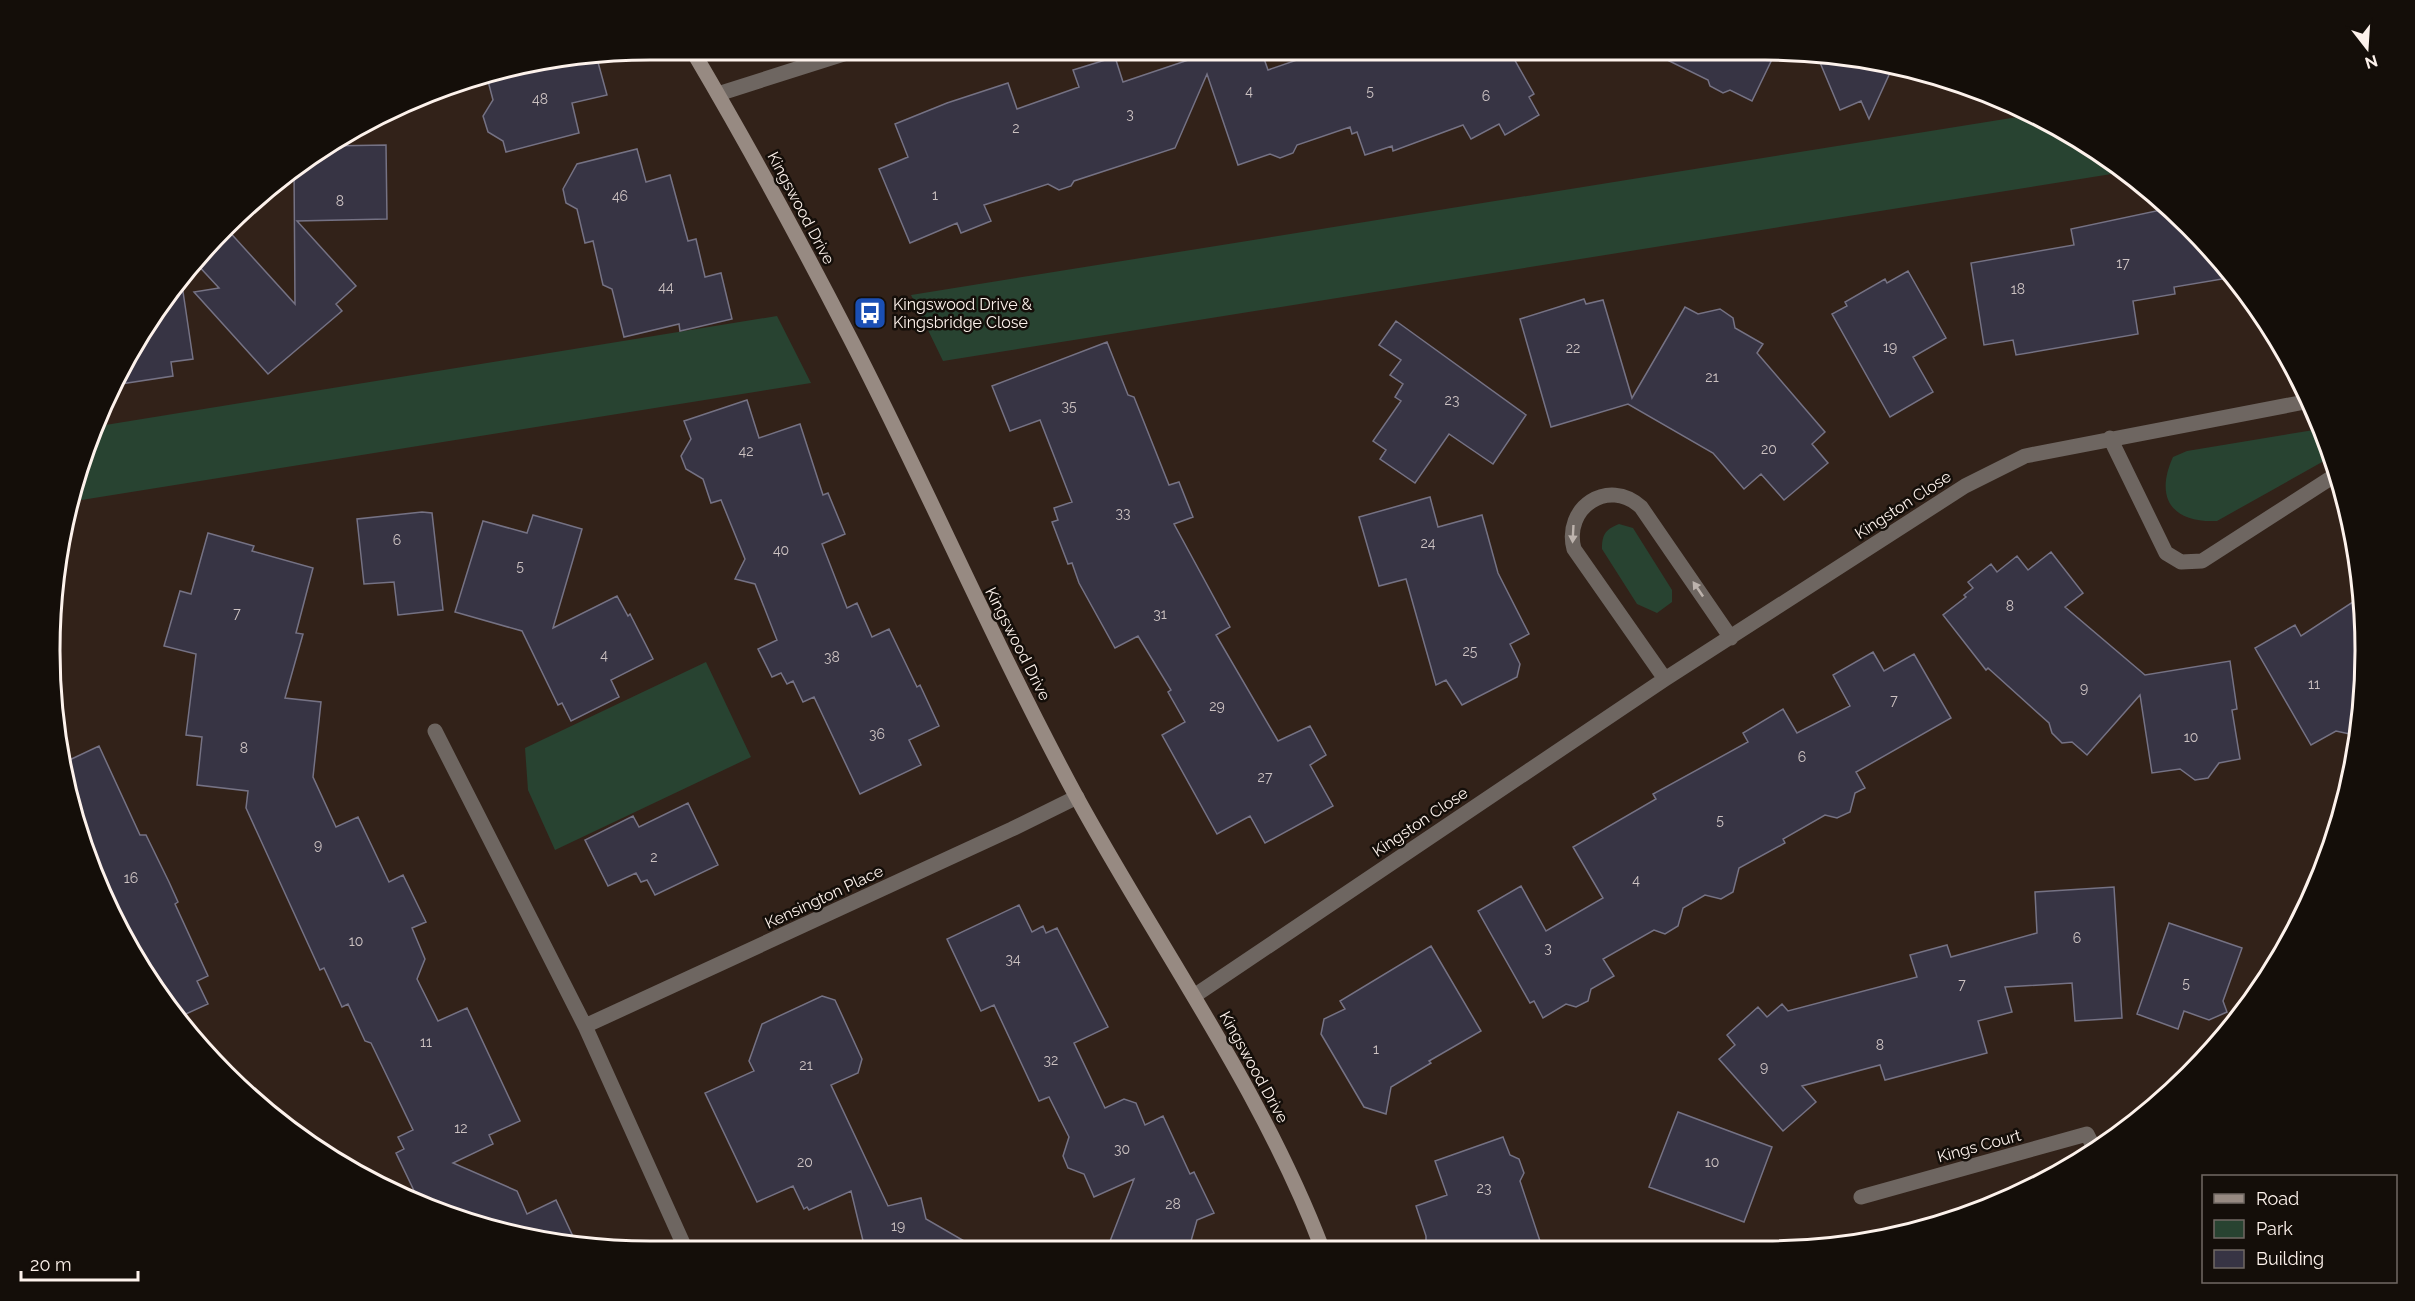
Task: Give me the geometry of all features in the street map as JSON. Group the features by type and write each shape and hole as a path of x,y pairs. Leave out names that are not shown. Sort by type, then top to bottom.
{"street":[{"name":"Kingswood Drive","path":"698,60 850,337 1001,654 1077,797 1194,996 1281,1155 1319,1241"},
{"path":"718,94 825,60"},
{"name":"Kingston Close","path":"1194,996 1665,679 1965,486 2025,456 2300,403"},
{"path":"2110,438 2166,553 2181,562 2202,561 2329,479"},
{"path":"1665,679 1574,549 1571,536 1574,522 1580,510 1590,501 1603,496 1617,495 1630,499 1641,507 1731,638"},
{"path":"435,731 585,1026 682,1241"},
{"name":"Kensington Place","path":"585,1026 1077,797"},
{"name":"Kings Court","path":"1861,1197 2087,1134 2091,1142"}],"green space":[{"path":"2017,117 2060,139 2113,174 943,361 911,295"},
{"path":"777,316 811,383 79,500 105,425"},
{"path":"2312,430 2324,461 2217,521 2202,521 2179,513 2171,505 2167,496 2168,472 2173,457 2187,451"},
{"path":"1619,524 1633,528 1672,590 1672,602 1657,613 1637,604 1602,549 1606,533"},
{"path":"706,662 751,757 555,850 528,790 525,748"}],"building":[{"path":"1105,60 1116,60 1123,82 1188,60 1264,60 1268,70 1297,60 1515,60 1534,94 1529,97 1539,115 1505,135 1499,124 1471,139 1463,125 1393,151 1392,146 1365,155 1357,132 1352,134 1350,127 1297,145 1293,153 1280,158 1270,154 1238,165 1207,74 1175,148 1074,181 1071,186 1059,190 1048,184 984,205 991,221 961,233 957,223 910,243 879,169 908,157 895,124 947,103 1008,83 1017,109 1079,87 1073,70"},
{"path":"1667,60 1772,60 1752,101 1730,90 1723,93 1710,86 1708,80"},
{"path":"598,62 607,95 572,103 579,133 506,152 503,141 488,132 483,116 493,100 488,83 535,71"},
{"path":"1820,63 1890,73 1869,119 1861,101 1840,110"},
{"path":"386,145 387,219 297,221 356,286 336,304 342,311 268,374 194,292 219,288 201,268 232,234 295,304 294,180 344,146"},
{"path":"637,149 646,182 670,175 688,241 696,239 705,277 721,273 732,319 680,331 679,324 624,337 612,289 603,285 593,241 585,243 577,209 566,203 563,189 577,164"},
{"path":"2158,211 2182,233 2223,279 2174,287 2175,294 2133,301 2138,334 2016,355 2013,340 1984,345 1971,263 2074,245 2071,229"},
{"path":"1908,271 1946,338 1913,357 1933,392 1890,417 1832,314 1847,306 1845,302 1885,279 1887,283"},
{"path":"183,290 193,359 171,362 173,376 124,383 139,355"},
{"path":"1584,299 1586,304 1603,300 1632,398 1685,307 1698,314 1720,309 1733,318 1735,328 1763,344 1757,353 1825,432 1812,444 1828,463 1784,500 1761,474 1744,489 1713,453 1628,404 1551,427 1520,319"},
{"path":"1396,321 1526,415 1493,464 1449,434 1415,483 1380,459 1386,450 1373,441 1401,401 1395,397 1403,384 1390,375 1401,360 1379,345"},
{"path":"1107,342 1128,395 1134,397 1169,485 1179,482 1193,517 1174,524 1230,627 1216,635 1278,741 1310,726 1326,755 1310,765 1333,806 1265,843 1250,816 1217,834 1162,735 1185,722 1168,692 1171,690 1138,636 1115,648 1079,583 1072,563 1068,564 1052,522 1058,520 1054,508 1072,502 1040,420 1010,431 992,386"},
{"path":"747,400 759,438 800,424 823,495 828,493 845,534 822,544 847,608 857,603 872,637 889,629 917,687 920,685 939,726 909,740 921,765 860,794 814,697 803,702 793,681 787,684 781,673 772,677 758,649 777,640 755,584 735,579 745,559 721,500 711,503 703,479 686,469 681,456 691,439 684,421"},
{"path":"1430,497 1438,527 1482,515 1498,573 1529,634 1510,644 1520,664 1517,677 1462,705 1446,680 1436,685 1406,579 1379,586 1359,517"},
{"path":"432,513 443,610 398,615 394,582 364,584 357,519"},
{"path":"533,515 582,529 553,628 617,596 628,616 630,614 653,659 611,680 619,697 571,721 562,703 558,705 522,631 455,612 483,521 527,533"},
{"path":"208,533 254,546 252,551 313,568 296,633 303,634 285,698 321,702 313,777 336,827 358,817 389,882 403,875 426,922 412,928 425,959 417,979 438,1021 467,1008 520,1121 489,1135 493,1144 453,1163 517,1191 527,1214 556,1200 573,1236 498,1221 461,1210 414,1191 396,1153 404,1149 398,1137 413,1130 371,1043 365,1041 348,1004 342,1007 324,968 320,970 246,808 248,791 197,785 202,737 186,735 196,654 164,646 180,591 191,594"},
{"path":"2051,552 2083,593 2065,607 2145,675 2230,661 2237,709 2232,710 2240,759 2219,763 2208,778 2195,780 2180,769 2152,773 2140,695 2087,755 2072,742 2062,743 2052,733 2049,723 1988,668 1986,670 1943,615 1966,597 1964,595 1973,588 1968,582 1991,564 1997,572 2017,556 2028,570"},
{"path":"2353,602 2354,689 2349,734 2336,731 2311,745 2255,648 2295,625 2301,636"},
{"path":"1873,652 1884,671 1914,654 1951,718 1856,772 1865,788 1855,793 1850,812 1837,818 1825,815 1783,839 1785,843 1739,868 1733,892 1721,899 1705,895 1683,908 1678,926 1665,934 1654,930 1603,959 1614,976 1591,989 1588,1001 1576,1007 1566,1004 1543,1018 1534,1001 1530,1003 1478,911 1521,886 1546,931 1603,898 1573,847 1656,799 1653,794 1748,742 1743,733 1783,709 1797,733 1850,706 1833,675"},
{"path":"99,746 140,835 146,835 178,902 175,904 208,976 197,981 208,1004 185,1014 139,946 121,912 91,840 70,760"},
{"path":"688,803 718,865 655,895 647,880 641,882 636,873 608,886 585,840 633,816 639,827"},
{"path":"2114,887 2122,1018 2075,1021 2072,983 2005,987 2012,1012 1978,1021 1987,1053 1885,1080 1880,1065 1802,1086 1816,1102 1783,1131 1719,1059 1735,1045 1727,1035 1758,1007 1767,1017 1782,1004 1788,1011 1917,977 1910,955 1947,945 1951,957 2037,933 2035,892"},
{"path":"1019,905 1032,932 1043,926 1046,933 1057,928 1108,1027 1074,1043 1105,1108 1124,1099 1136,1103 1145,1125 1163,1116 1190,1174 1194,1172 1214,1213 1197,1220 1191,1241 1110,1241 1134,1179 1094,1197 1084,1174 1068,1168 1063,1156 1069,1137 1049,1097 1039,1101 994,1005 981,1011 947,939"},
{"path":"2169,923 2242,948 2223,1001 2227,1012 2209,1020 2184,1011 2178,1029 2137,1014"},
{"path":"1431,946 1481,1031 1429,1061 1431,1063 1391,1087 1386,1114 1364,1107 1321,1034 1324,1019 1345,1009 1340,1001"},
{"path":"822,996 835,1000 862,1059 858,1073 831,1085 888,1206 921,1198 926,1219 964,1241 863,1241 851,1191 809,1210 807,1207 804,1209 793,1186 757,1202 705,1093 754,1071 749,1061 762,1024"},
{"path":"1678,1112 1772,1147 1744,1222 1649,1187"},
{"path":"1503,1137 1510,1155 1519,1159 1524,1173 1520,1181 1540,1241 1426,1241 1416,1206 1447,1195 1435,1161"}],"place":[{"name":"Kingswood Drive & Kingsbridge Close","path":"870,313"}]}
